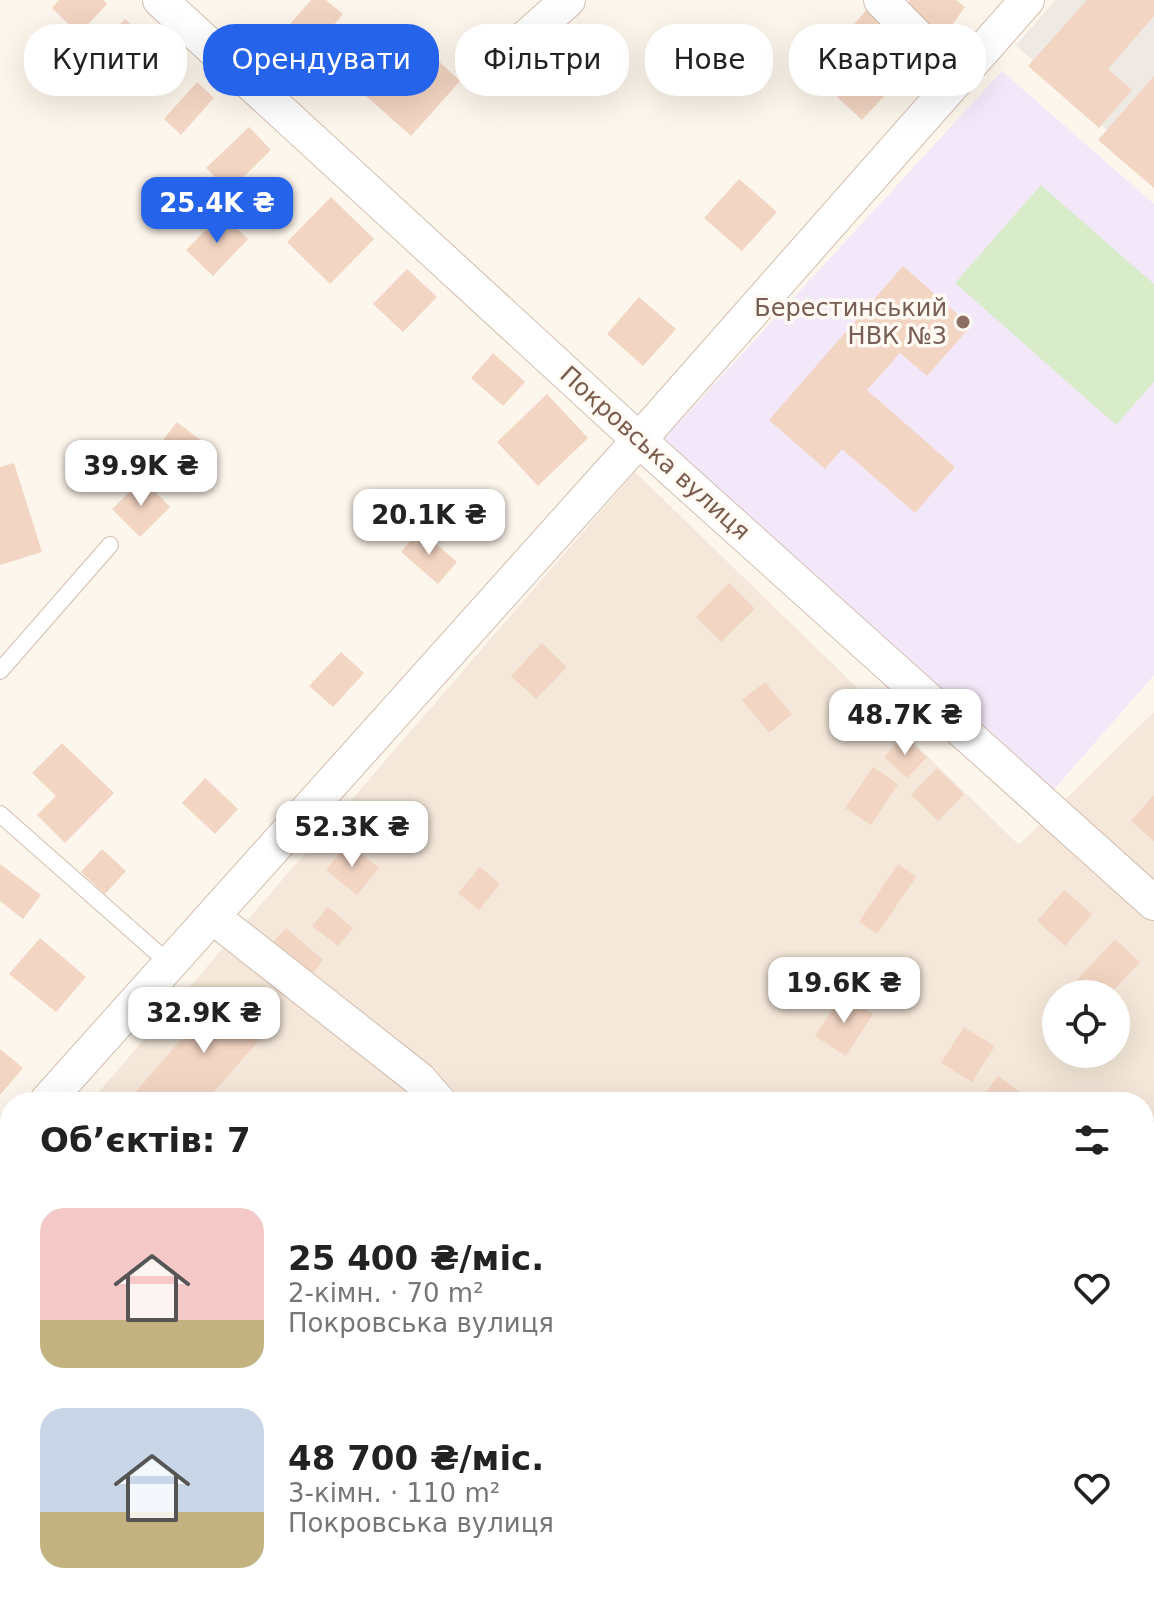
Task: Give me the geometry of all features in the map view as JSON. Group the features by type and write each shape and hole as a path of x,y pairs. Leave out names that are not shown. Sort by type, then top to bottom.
{"street":[{"name":"Покровська вулиця","path":"160,0 639,440 1154,903"},
{"path":"541,24 568,0"},
{"path":"881,0 905,24"},
{"path":"986,46 1027,0"},
{"path":"55,1092 639,440 942,96"},
{"path":"213,917 419,1079 430,1092"}],"lane":[{"path":"0,671 110,545"},
{"path":"0,814 170,964"}],"shaded area":[{"path":"1056,0 1154,0 1154,174 1016,45"},
{"name":"Берестинський НВК №3","path":"1002,71 1154,204 1154,675 1050,794 664,439 979,96 986,96 986,88"},
{"path":"635,472 1019,845 1154,712 1154,1092 99,1092"}],"green space":[{"path":"1041,185 1154,284 1154,382 1116,425 955,283"}],"building":[{"path":"59,0 103,0 107,4 88,24 69,24 52,8"},
{"path":"311,0 326,0 343,14 335,24 290,24"},
{"path":"910,0 956,0 965,7 953,24 927,24 904,7"},
{"path":"1087,0 1154,0 1154,16 1108,69 1132,90 1099,128 1028,66"},
{"path":"869,7 888,24 854,24"},
{"path":"439,62 455,76 455,87 411,136 366,96 439,96"},
{"path":"1154,76 1154,188 1098,140"},
{"path":"197,82 203,88 203,96 214,98 181,135 164,119"},
{"path":"838,96 884,96 862,120"},
{"path":"249,127 271,150 229,191 206,168"},
{"path":"739,179 777,212 742,251 704,218"},
{"path":"331,197 374,239 330,284 287,242"},
{"path":"222,214 248,239 213,276 186,250"},
{"path":"903,266 971,326 927,376 900,353 867,390 955,467 915,513 842,449 825,469 769,420"},
{"path":"407,269 437,297 403,332 373,304"},
{"path":"639,297 676,329 643,366 607,334"},
{"path":"493,353 525,382 503,406 471,378"},
{"path":"547,394 588,438 538,486 497,442"},
{"path":"177,422 217,453 189,489 149,458"},
{"path":"14,463 42,552 0,565 0,467"},
{"path":"143,479 170,507 140,537 112,509"},
{"path":"420,530 457,562 438,584 401,552"},
{"path":"729,583 755,609 721,642 696,617"},
{"path":"542,643 567,667 536,699 511,676"},
{"path":"341,652 364,673 333,707 309,686"},
{"path":"765,682 792,714 769,733 742,700"},
{"path":"903,735 927,757 907,778 884,757"},
{"path":"62,743 114,793 65,843 37,815 56,796 32,773"},
{"path":"873,767 898,784 871,825 845,808"},
{"path":"937,768 964,794 938,821 911,795"},
{"path":"205,778 238,809 215,834 182,803"},
{"path":"1154,795 1154,841 1131,821"},
{"path":"348,843 379,868 357,895 326,870"},
{"path":"102,849 126,871 105,894 81,872"},
{"path":"0,864 41,895 23,919 0,901"},
{"path":"898,864 916,877 877,934 859,922"},
{"path":"480,867 500,884 479,910 458,893"},
{"path":"1064,890 1092,914 1065,946 1037,921"},
{"path":"328,907 353,928 338,946 312,926"},
{"path":"286,928 323,960 311,975 273,942"},
{"path":"40,938 86,977 56,1012 9,974"},
{"path":"1115,939 1140,962 1123,980 1077,980"},
{"path":"224,990 269,1029 214,1092 136,1092"},
{"path":"842,994 873,1014 846,1056 815,1036"},
{"path":"964,1027 995,1046 972,1082 941,1063"},
{"path":"0,1049 23,1068 0,1092"},
{"path":"998,1076 1020,1092 986,1092"}],"place":[{"name":"Берестинський НВК №3","path":"963,322"}]}
